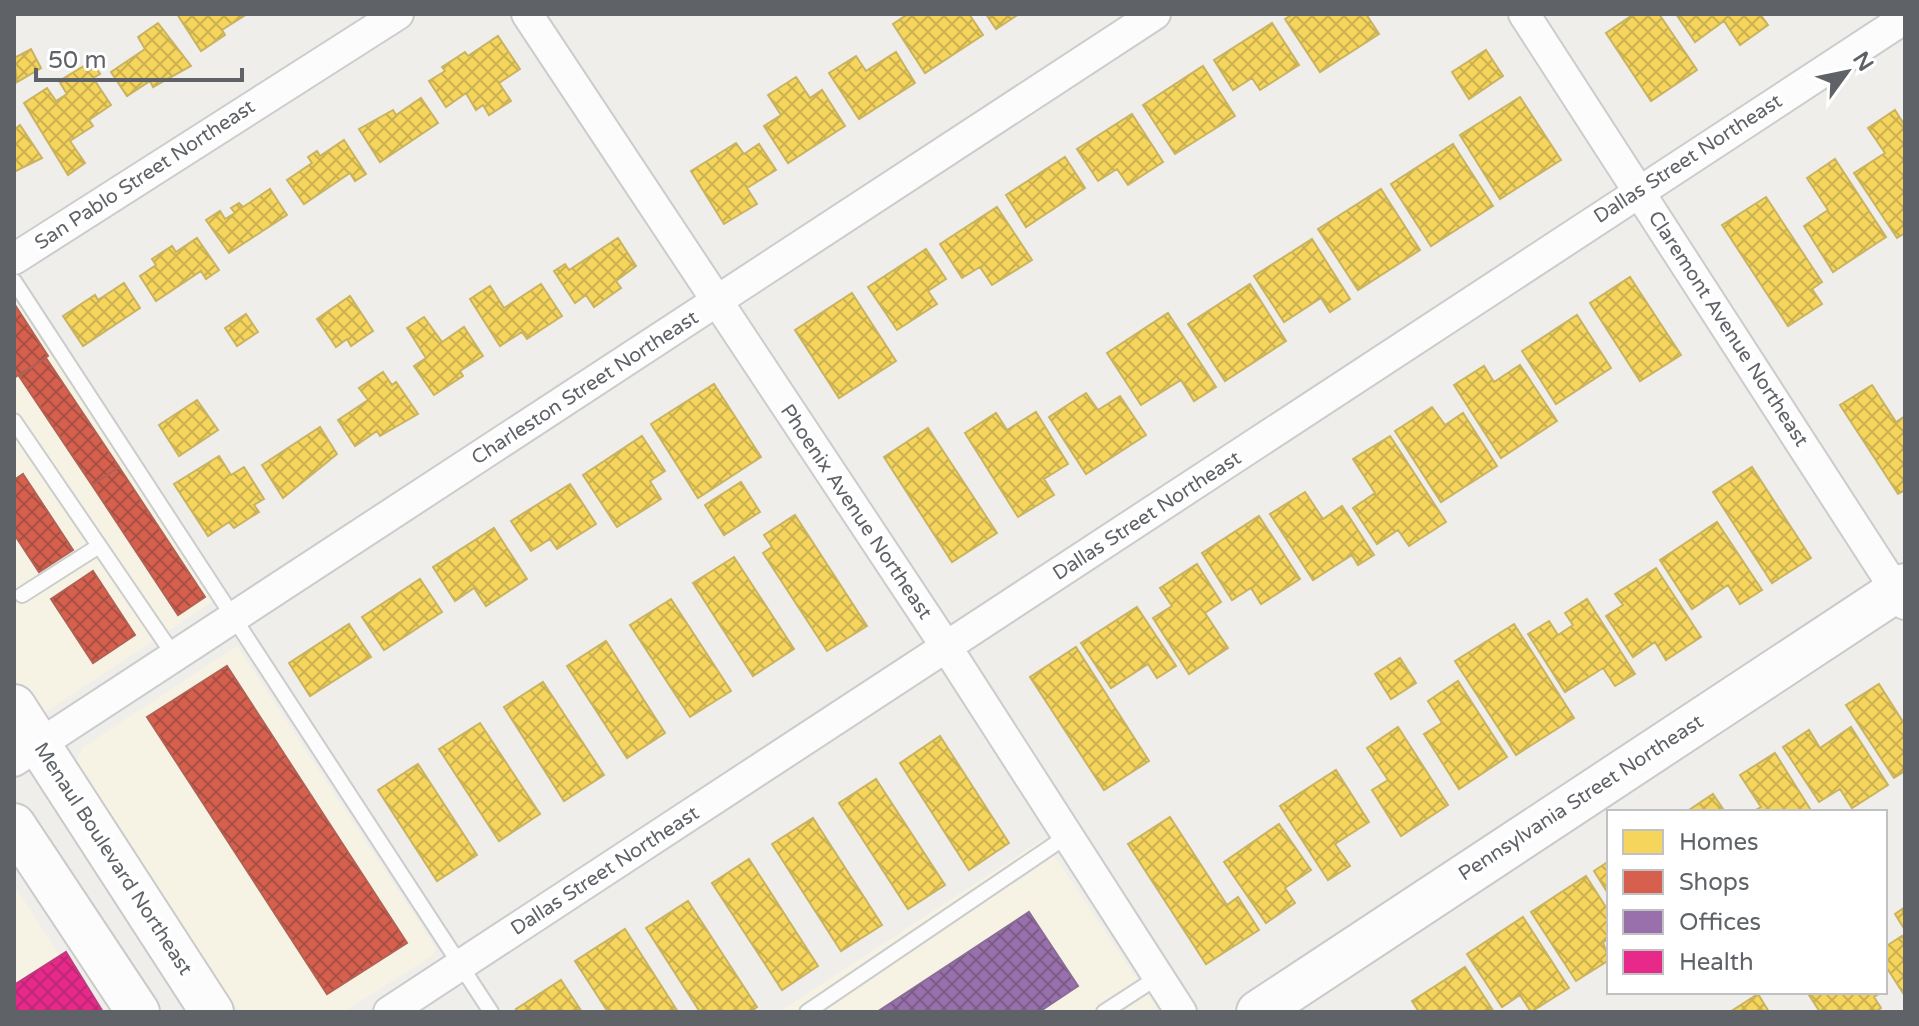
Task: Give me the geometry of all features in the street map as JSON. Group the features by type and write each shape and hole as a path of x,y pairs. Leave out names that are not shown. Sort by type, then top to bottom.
{"street":[{"name":"San Pablo Street Northeast","path":"14,259 398,14"},
{"name":"Phoenix Avenue Northeast","path":"527,14 947,648 1181,1012"},
{"name":"Charleston Street Northeast","path":"27,753 1155,14"},
{"name":"Claremont Avenue Northeast","path":"1524,14 1902,593"},
{"name":"Dallas Street Northeast","path":"389,1012 1905,18"},
{"name":"Pennsylvania Street Northeast","path":"1258,1012 1902,593"},
{"name":"Menaul Boulevard Northeast","path":"14,706 27,753 212,1012"},
{"path":"14,825 138,1012"}],"lane":[{"path":"14,281 491,1012"},
{"path":"14,421 175,657"},
{"path":"22,595 99,546"},
{"path":"807,1012 1067,836"},
{"path":"1104,1012 1158,977"}],"shaded area":[{"path":"20,300 215,600 39,716 14,678 14,303"},
{"path":"237,646 436,948 433,955 344,1012 239,1012 77,761 82,748"},
{"path":"1043,839 1159,1012 779,1012"},
{"path":"14,885 96,1012 14,1012"}],"building: Homes":[{"path":"177,14 247,14 222,30 225,35 201,51"},
{"path":"908,14 969,14 983,35 925,73 893,24"},
{"path":"986,14 1019,14 996,29"},
{"path":"1293,14 1366,14 1379,34 1320,72 1285,19"},
{"path":"1634,14 1659,14 1697,70 1651,101 1606,33"},
{"path":"1676,14 1760,14 1768,25 1740,45 1724,21 1695,42"},
{"path":"158,23 191,66 153,87 150,81 127,96 111,72 145,49 138,37"},
{"path":"1272,23 1299,65 1260,90 1252,78 1233,90 1214,60"},
{"path":"498,36 520,69 499,83 511,101 489,115 483,105 476,110 466,93 446,107 429,81 445,71 442,67 465,52 468,56"},
{"path":"31,49 41,68 17,82 14,58"},
{"path":"1486,50 1503,76 1469,99 1452,72"},
{"path":"896,52 915,83 859,119 829,73 856,56 866,71"},
{"path":"92,61 100,74 93,78 111,105 89,120 93,126 70,141 85,163 68,175 24,103 47,88 56,101 67,94 59,81"},
{"path":"1203,66 1235,116 1175,154 1143,105"},
{"path":"796,77 810,98 822,90 845,126 788,163 764,126 781,115 768,95"},
{"path":"1520,97 1561,160 1500,199 1460,135"},
{"path":"421,98 438,123 380,162 359,129 393,110 396,115"},
{"path":"1895,110 1905,126 1905,233 1897,238 1854,173 1885,153 1868,128"},
{"path":"1132,114 1163,162 1128,185 1117,169 1098,181 1077,149"},
{"path":"20,125 42,158 14,172 14,130"},
{"path":"344,140 366,174 355,181 350,173 304,204 287,180 312,163 308,157 317,151 320,156"},
{"path":"736,143 744,154 759,144 776,170 747,188 757,204 724,224 691,171"},
{"path":"1453,144 1493,206 1431,246 1391,184"},
{"path":"1065,157 1085,188 1026,227 1006,195"},
{"path":"1835,159 1886,237 1833,272 1804,226 1828,210 1807,178"},
{"path":"270,189 287,215 229,253 206,220 220,211 225,219 235,213 231,208 239,203 243,207"},
{"path":"1381,189 1420,250 1358,290 1318,229"},
{"path":"1766,197 1822,282 1812,289 1822,304 1788,326 1722,225"},
{"path":"997,207 1032,260 992,285 980,267 962,278 940,244"},
{"path":"197,238 219,270 206,279 201,271 156,301 140,276 156,265 152,259 172,246 176,252"},
{"path":"618,238 636,266 616,281 621,288 594,307 586,295 575,303 554,271 565,264 569,270"},
{"path":"1312,239 1350,299 1330,312 1321,298 1284,322 1254,276"},
{"path":"926,249 946,279 928,291 937,304 897,330 868,287"},
{"path":"1630,277 1681,355 1640,381 1590,303"},
{"path":"124,283 140,308 83,346 63,316 95,295 98,300"},
{"path":"541,284 562,316 527,339 522,332 500,346 470,299 490,286 504,308"},
{"path":"1250,284 1286,341 1225,381 1188,324"},
{"path":"852,293 896,361 839,398 795,330"},
{"path":"350,296 373,331 351,346 347,339 336,347 317,319"},
{"path":"1168,313 1216,387 1194,401 1181,380 1141,405 1107,353"},
{"path":"246,314 258,332 237,346 225,328"},
{"path":"1577,315 1611,368 1556,404 1522,351"},
{"path":"424,317 442,342 464,327 483,356 460,371 463,376 434,395 414,366 426,358 407,328"},
{"path":"1520,365 1557,421 1501,458 1454,385 1484,366 1494,382"},
{"path":"383,372 392,385 396,382 418,414 380,436 377,431 355,446 338,420 368,400 359,388"},
{"path":"714,384 761,457 698,498 651,424"},
{"path":"1872,385 1896,422 1905,416 1905,490 1898,494 1840,405"},
{"path":"1086,393 1098,410 1120,396 1146,435 1086,474 1049,417"},
{"path":"197,400 218,430 179,456 159,425"},
{"path":"1432,407 1445,425 1463,413 1497,466 1441,502 1395,431"},
{"path":"1036,412 1068,464 1044,479 1054,495 1018,517 965,433 996,413 1007,430"},
{"path":"320,427 337,454 283,498 262,465"},
{"path":"928,428 997,533 952,562 884,457"},
{"path":"642,436 665,471 650,481 661,499 617,527 583,475"},
{"path":"1390,436 1446,522 1409,546 1398,530 1377,544 1353,508 1375,493 1353,459"},
{"path":"219,456 231,475 244,467 264,499 254,505 259,512 234,528 229,522 208,536 174,484"},
{"path":"1752,467 1811,558 1772,583 1713,492"},
{"path":"741,482 760,512 724,535 705,505"},
{"path":"570,484 596,524 557,549 550,539 531,551 511,521"},
{"path":"1305,492 1323,519 1342,506 1374,555 1358,565 1352,555 1313,580 1270,514"},
{"path":"795,515 867,626 827,651 763,553 772,547 764,535"},
{"path":"1259,516 1300,579 1261,604 1251,588 1232,600 1202,553"},
{"path":"1717,522 1762,590 1740,604 1728,585 1692,609 1660,560"},
{"path":"494,528 527,579 486,606 474,588 455,601 433,567"},
{"path":"734,557 794,649 753,676 693,583"},
{"path":"1197,564 1221,602 1205,613 1228,648 1189,674 1153,618 1172,606 1160,588"},
{"path":"1656,568 1701,637 1666,660 1655,642 1633,657 1606,616 1623,605 1615,594"},
{"path":"420,579 442,612 384,650 362,617"},
{"path":"671,599 731,691 690,717 630,625"},
{"path":"1587,599 1635,674 1615,686 1603,668 1565,692 1528,634 1549,621 1558,635 1573,625 1565,613"},
{"path":"1137,607 1176,666 1157,678 1148,664 1111,688 1081,643"},
{"path":"349,624 371,657 310,696 289,663"},
{"path":"1514,624 1574,718 1516,755 1455,661"},
{"path":"606,641 665,733 627,758 567,666"},
{"path":"1076,647 1149,761 1104,790 1030,677"},
{"path":"1400,658 1416,683 1391,699 1375,674"},
{"path":"1458,681 1507,757 1459,789 1424,734 1442,723 1428,701"},
{"path":"543,682 604,775 564,801 504,707"},
{"path":"1879,684 1905,725 1905,771 1894,778 1846,705"},
{"path":"480,723 540,814 499,841 439,749"},
{"path":"1398,727 1448,805 1401,836 1372,790 1388,780 1367,748"},
{"path":"1851,727 1888,785 1852,808 1840,789 1819,802 1783,747 1809,730 1820,748"},
{"path":"940,736 1009,843 969,870 900,763"},
{"path":"1775,753 1811,810 1756,810 1761,807 1740,775"},
{"path":"418,764 477,855 437,881 378,790"},
{"path":"1336,770 1369,822 1335,844 1350,866 1328,880 1280,806"},
{"path":"876,779 945,885 908,909 839,803"},
{"path":"1713,794 1724,810 1689,810"},
{"path":"1170,817 1227,905 1238,897 1259,930 1206,964 1128,844"},
{"path":"813,818 882,925 841,951 772,844"},
{"path":"1279,824 1311,870 1285,888 1295,903 1266,923 1224,862"},
{"path":"749,859 818,966 782,990 712,883"},
{"path":"1607,862 1607,892 1594,871"},
{"path":"1586,876 1607,909 1607,940 1603,942 1607,961 1576,981 1531,912"},
{"path":"688,901 757,1007 750,1012 700,1012 646,928"},
{"path":"1905,907 1905,930 1895,914"},
{"path":"1523,917 1569,988 1531,1012 1520,995 1502,1007 1467,954"},
{"path":"625,929 678,1012 608,1012 575,961"},
{"path":"1902,936 1905,941 1905,996 1887,968 1887,946"},
{"path":"1465,967 1494,1012 1419,1012 1412,1001"},
{"path":"561,980 582,1012 518,1012 516,1009"},
{"path":"1758,994 1769,1012 1730,1012"},
{"path":"1808,994 1879,994 1874,997 1881,1008 1875,1012 1820,1012"}],"building: Shops":[{"path":"14,306 48,356 14,378"},
{"path":"46,358 119,467 92,485 19,376"},
{"path":"119,467 205,597 178,615 92,485"},
{"path":"23,474 73,550 39,572 14,534 14,480"},
{"path":"93,571 135,635 93,663 51,599"},
{"path":"227,666 407,943 327,994 147,717"}],"building: Offices":[{"path":"1029,912 1078,986 1039,1012 877,1012"}],"building: Health":[{"path":"66,952 103,1012 14,1012 14,985"}]}
